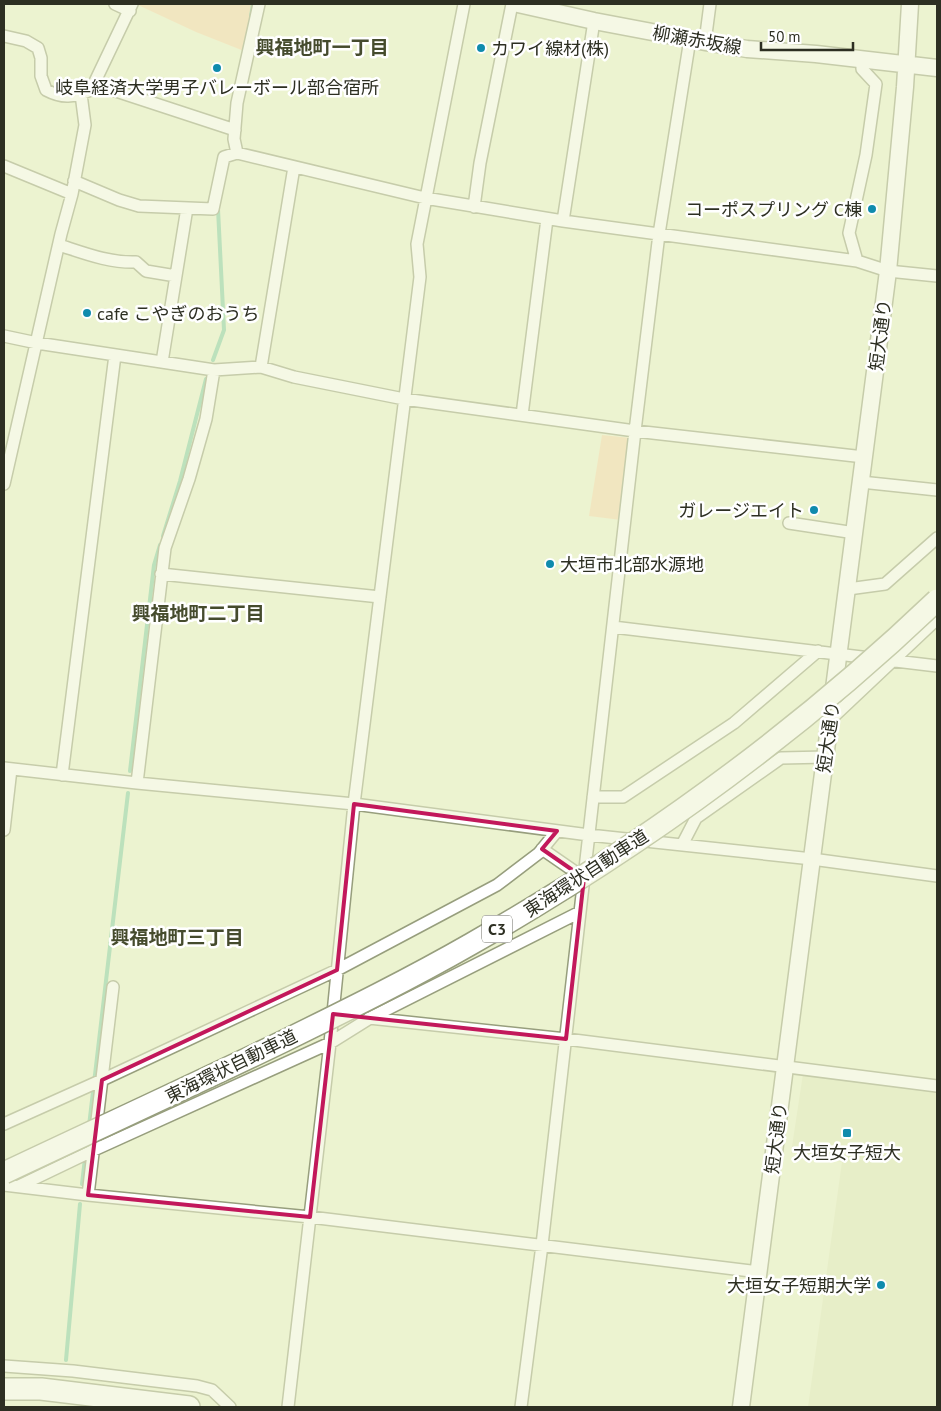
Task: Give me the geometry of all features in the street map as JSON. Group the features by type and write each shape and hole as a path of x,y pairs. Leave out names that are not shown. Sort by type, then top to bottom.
{"highway":[{"name":"東海環状自動車道","path":"11,1180 220,1072 353,1007 469,945 574,882 678,812 785,733 891,644 937,600"},
{"path":"4,1389 41,1389 189,1407"}],"street":[{"path":"4,484 72,194 85,124 86,92 131,8 115,4"},
{"path":"237,153 234,139 237,103 259,4"},
{"path":"288,1407 330,1043 354,804 420,277 417,244 464,4"},
{"path":"474,206 480,164 512,4"},
{"name":"柳瀬赤坂線","path":"518,4 594,22 747,49 937,68"},
{"path":"521,1407 542,1245 659,234 697,41 710,4"},
{"name":"短大通り","path":"741,1407 888,271 907,65 910,4"},
{"path":"563,221 594,22"},
{"path":"4,36 26,41 38,48 41,58 41,76 46,90 56,95 69,97 86,92 113,90 235,130"},
{"path":"857,261 849,233 866,155 876,84 862,70 862,60"},
{"path":"74,181 119,200 139,206 213,209 224,157 237,153 425,198 547,219 857,261 888,271 937,276"},
{"path":"4,166 72,194"},
{"path":"261,367 294,167"},
{"path":"162,362 188,208"},
{"path":"522,415 547,219"},
{"path":"59,244 99,258 121,262 136,262 146,271 176,276"},
{"path":"4,336 37,343 214,370 261,367 294,377 404,399 635,431 864,457"},
{"path":"62,774 115,355"},
{"path":"137,783 165,548 189,479 206,419 214,370"},
{"path":"861,482 937,490"},
{"path":"789,523 854,533"},
{"path":"848,589 885,584 937,538"},
{"path":"162,574 380,597"},
{"path":"831,719 937,619"},
{"path":"613,627 937,666"},
{"path":"594,797 623,797 734,723 818,651"},
{"path":"682,845 696,818 781,758 826,757"},
{"path":"4,830 7,768 137,783 354,804 589,835 812,859 937,876"},
{"path":"4,1124 337,970 497,885 542,849 557,831"},
{"path":"542,849 584,878"},
{"path":"4,1185 11,1180 94,1150 330,1043 370,1018 580,912"},
{"path":"88,1195 113,987"},
{"path":"333,1014 786,1066 937,1086"},
{"path":"11,1180 88,1195 310,1217 759,1272"},
{"path":"4,1366 72,1371 196,1386 212,1390 230,1407"}],"highlighted area":[{"path":"354,804 557,831 542,849 584,878 566,1039 333,1014 310,1217 88,1195 102,1080 337,970"}],"shaded area":[{"path":"139,4 255,4 244,51 196,32"},
{"path":"602,435 631,438 621,520 589,516"},
{"name":"大垣女子短期大学","path":"803,1074 937,1091 937,1407 808,1407 842,1162 791,1153"}],"waterway":[{"path":"251,16 253,4"},
{"path":"213,360 224,330 218,209"},
{"path":"163,536 180,481 206,379"},
{"path":"130,771 154,565 160,545"},
{"path":"89,1126 128,793"},
{"path":"82,1184 85,1158"},
{"path":"66,1360 80,1204"}],"place":[{"name":"カワイ線材(株)","path":"481,48"},
{"name":"岐阜経済大学男子バレーボール部合宿所","path":"217,68"},
{"name":"コーポスプリング C棟","path":"872,209"},
{"name":"cafe こやぎのおうち","path":"87,313"},
{"name":"ガレージエイト","path":"814,510"},
{"name":"大垣市北部水源地","path":"550,564"},
{"name":"大垣女子短大","path":"847,1133"},
{"name":"大垣女子短期大学","path":"881,1285"}],"district":[{"name":"興福地町一丁目","path":"322,47"},
{"name":"興福地町二丁目","path":"198,613"},
{"name":"興福地町三丁目","path":"177,937"}]}
